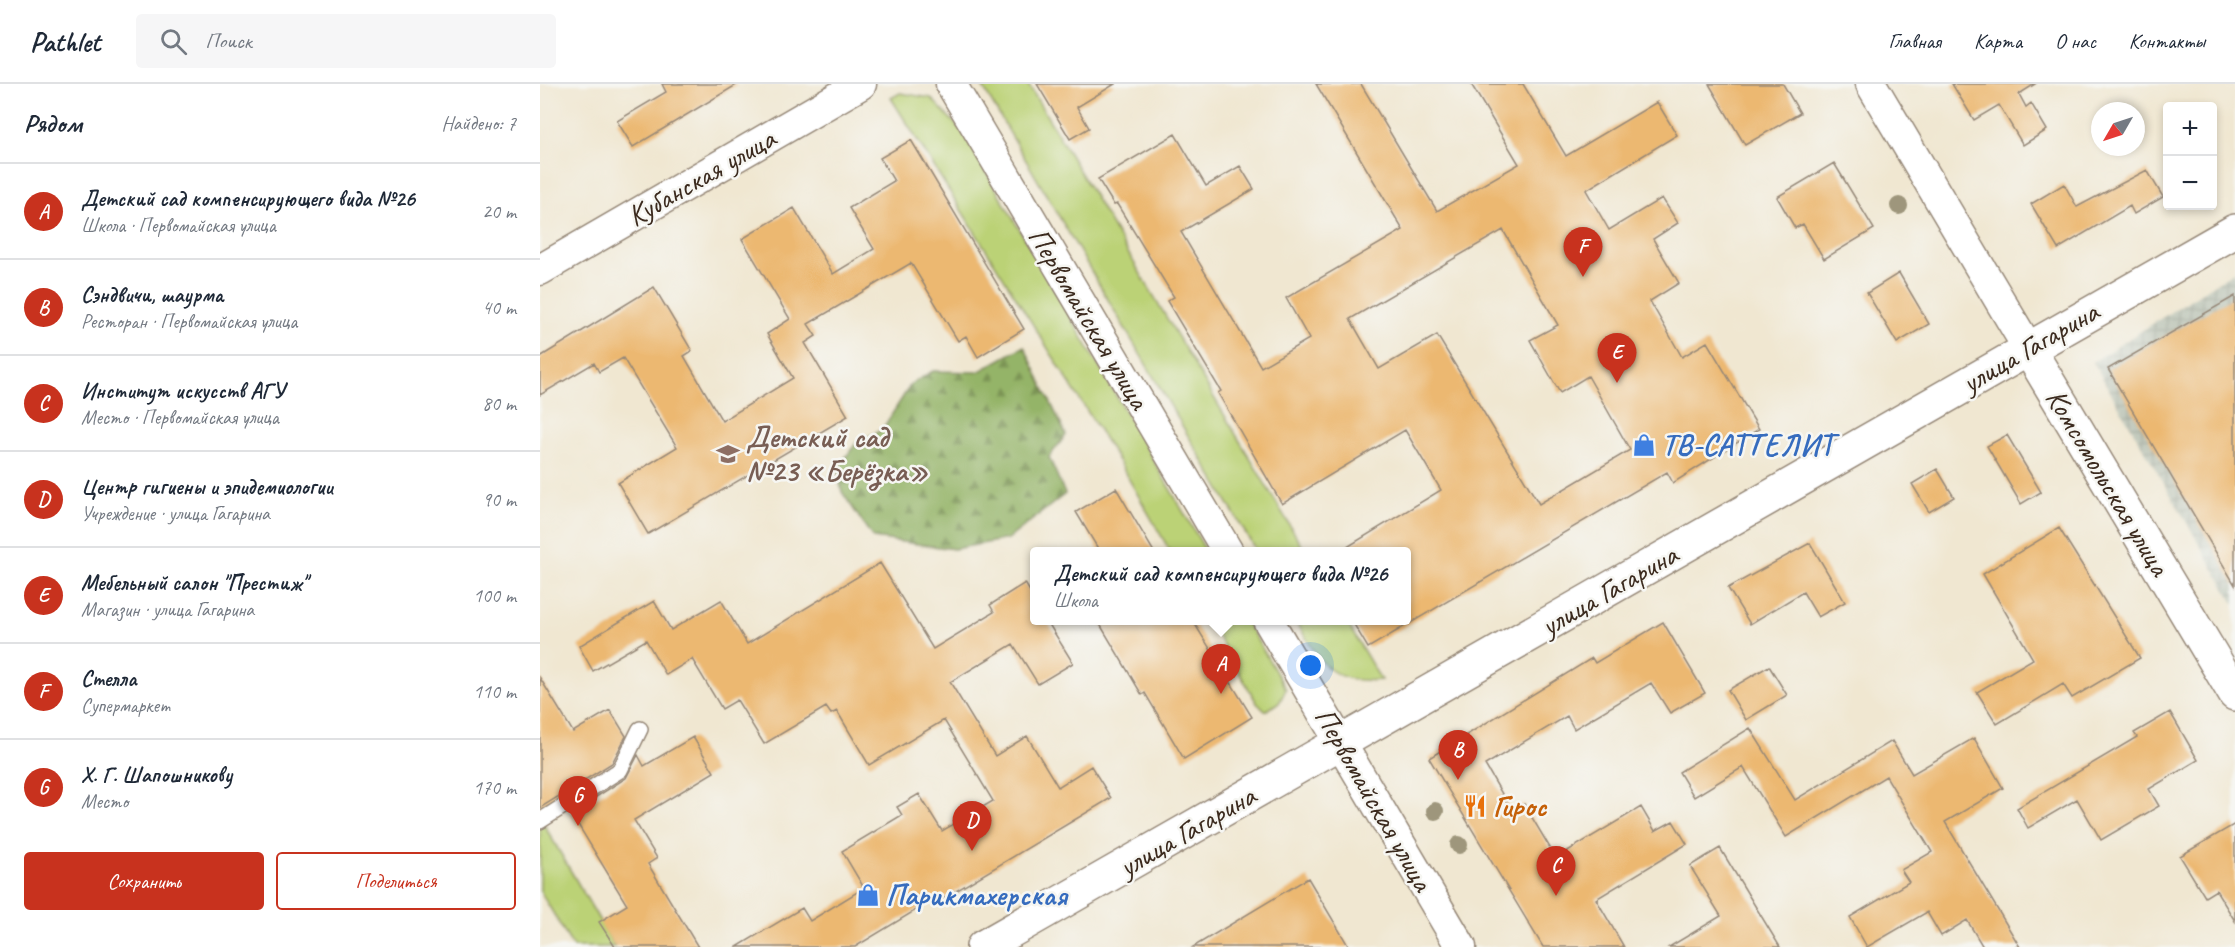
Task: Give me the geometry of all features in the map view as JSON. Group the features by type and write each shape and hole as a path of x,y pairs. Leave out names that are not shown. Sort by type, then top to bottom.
{"main road":[{"name":"улица Гагарина","path":"983,947 2235,231"},
{"name":"Комсомольская улица","path":"2028,348 2235,694"}],"street":[{"name":"Кубанская улица","path":"540,270 861,84"},
{"name":"Первомайская улица","path":"951,84 1225,547"},
{"name":"Комсомольская улица","path":"1871,84 2028,348"},
{"name":"Первомайская улица","path":"1270,625 1461,947"}],"lane":[{"path":"540,821 620,770 640,729"}],"shaded area":[{"path":"2235,271 2235,605 2093,362"}],"green space":[{"path":"981,84 1028,84 1303,547 1254,547"},
{"path":"900,93 931,98 963,132 1204,547 1168,547 1119,462 891,98"},
{"path":"1024,346 1066,435 1049,457 1065,494 1008,539 954,549 873,538 842,492 837,469 857,442 882,430 911,384 933,371 978,372"},
{"path":"1211,625 1248,625 1286,689 1279,703 1265,711 1257,703"},
{"path":"1298,625 1348,625 1381,680 1363,681 1337,674 1319,659"},
{"path":"540,818 615,947 573,947 540,891"}],"building":[{"path":"662,84 738,84 633,147 617,121 666,92"},
{"path":"1037,84 1115,84 1077,107 1089,128 1070,139"},
{"path":"1316,84 1361,84 1437,211 1519,164 1471,84 1523,84 1566,156 1657,102 1677,135 1586,190 1609,230 1662,198 1678,223 1653,239 1679,283 1650,301 1682,357 1707,342 1759,429 1673,483 1667,472 1411,623 1411,547 1347,547 1441,490 1405,430 1282,504 1218,393 1221,391 1167,301 1174,297 1117,204 1114,205 1098,179 1175,134 1206,186 1240,166 1254,189 1181,232 1261,367 1309,339 1286,298 1403,230","holes":["1503,230 1558,325 1530,340 1560,393 1588,376 1630,450 1539,504 1437,335 1379,369 1350,319"]},
{"path":"1709,84 1783,84 1800,113 1745,145"},
{"path":"1952,84 2035,84 2019,94 2026,107 2031,103 2047,130 2023,145 1999,105 1974,120"},
{"path":"911,140 1024,329 978,357 966,336 958,341 911,263 808,324 816,336 805,343 848,416 648,534 618,483 677,447 623,358 599,372 594,363 540,395 540,357 654,287 692,351 684,356 722,421 793,378 767,334 790,319 742,239 794,208 833,274 874,249 849,208 894,181 880,158"},
{"path":"1834,163 1874,229 1824,259 1803,224 1795,228 1777,197"},
{"path":"2147,170 2163,197 2134,214 2130,206 2058,249 2031,204 2064,184 2077,207"},
{"path":"1899,273 1929,324 1897,343 1867,293"},
{"path":"2235,296 2235,585 2108,369"},
{"path":"2007,435 2041,492 2021,504 1987,446"},
{"path":"1937,469 1954,497 1929,512 1912,484"},
{"path":"1116,488 1151,547 1097,547 1076,512"},
{"path":"2059,528 2140,658 2072,698 2063,684 1997,724 1977,692 2033,659 1983,574"},
{"path":"1810,543 1845,602 1818,617 1803,592 1750,624 1728,588"},
{"path":"880,563 933,649 994,612 990,605 1025,583 1030,592 1030,625 1049,625 1073,663 1038,684 1013,644 950,682 995,756 1027,736 1058,787 1091,766 1111,798 936,903 934,899 855,947 737,947 802,908 810,921 864,888 842,851 902,815 897,807 919,794 942,831 993,801 944,720 869,765 837,711 831,714 826,707 764,744 737,700 722,709 692,659 666,675 646,640 593,671 579,646 654,601 671,630 721,600 747,644"},
{"path":"1663,622 1705,693 1670,713 1651,683 1574,729 1567,716 1485,765 1512,811 1524,804 1556,858 1641,807 1655,831 1673,821 1687,844 1596,899 1624,947 1543,947 1429,758 1592,658 1595,663"},
{"path":"1100,625 1195,625 1252,717 1184,759 1145,693 1142,695"},
{"path":"1354,625 1407,625 1368,648"},
{"path":"1769,666 1787,695 1746,720 1728,690"},
{"path":"540,678 573,732 610,710 626,736 612,763 540,808"},
{"path":"2170,712 2198,760 2149,789 2159,806 2101,840 2077,799 2028,828 2017,808 2137,737 2134,733"},
{"path":"1750,728 1795,800 1892,741 1912,774 1974,738 2003,788 1945,822 2020,947 1983,947 1967,920 1941,936 1927,912 1867,947 1850,917 1909,882 1901,870 1932,852 1886,776 1786,837 1743,767 1694,797 1679,772"},
{"path":"693,737 714,772 634,820 657,858 648,864 698,947 615,947 599,922 627,905 571,813 626,778 638,755 644,766"},
{"path":"2235,824 2235,921 2216,890 2205,897 2180,856"},
{"path":"1720,848 1780,947 1669,947 1721,916 1690,866"},
{"path":"1308,878 1349,947 1193,947"}],"place":[{"name":"Стелла","path":"1583,277"},
{"name":"Мебельный салон \"Престиж\"","path":"1617,383"},
{"name":"ТВ-САТТЕЛИТ","path":"1644,445"},
{"name":"Детский сад №23 «Берёзка»","path":"728,454"},
{"name":"Детский сад компенсирующего вида №26","path":"1221,694"},
{"name":"Сэндвичи, шаурма","path":"1458,780"},
{"name":"Гирос","path":"1475,806"},
{"name":"Х. Г. Шапошникову","path":"578,826"},
{"name":"Центр гигиены и эпидемиологии","path":"972,851"},
{"name":"Парикмахерская","path":"868,895"},
{"name":"Институт искусств АГУ","path":"1556,896"}]}
